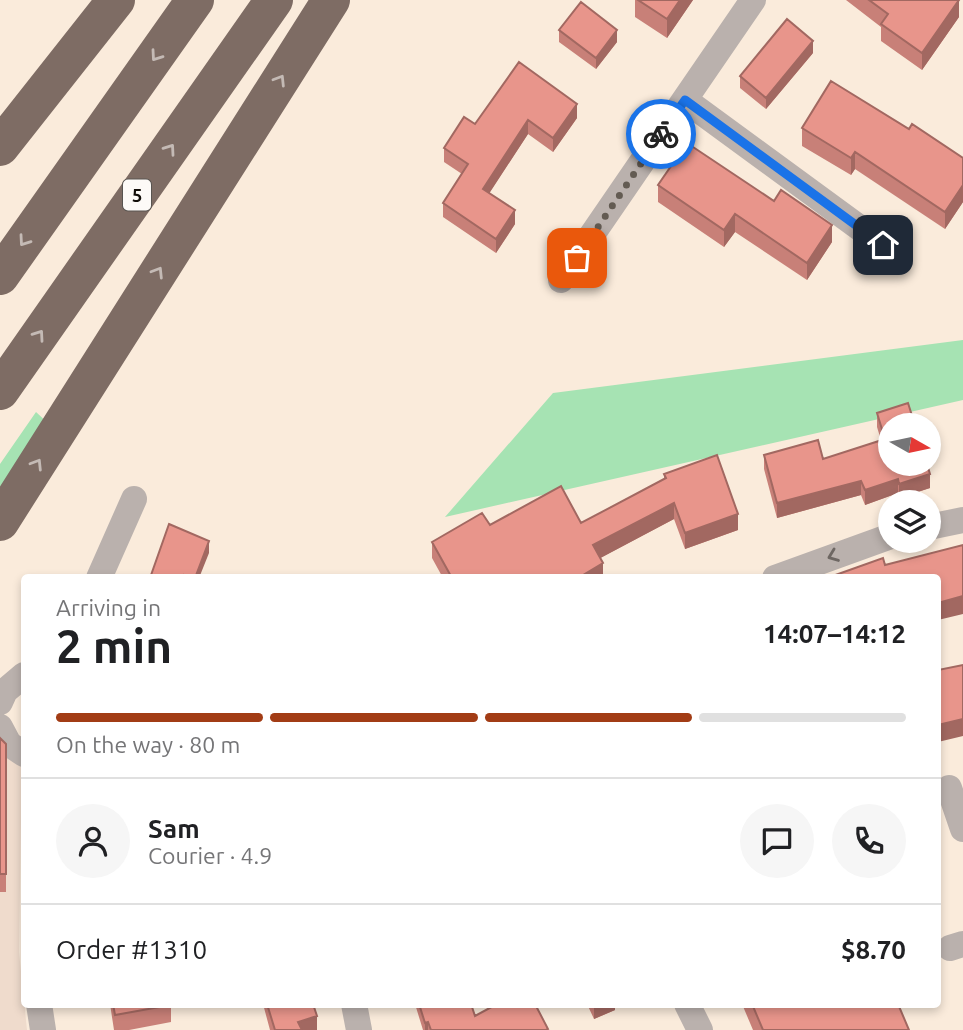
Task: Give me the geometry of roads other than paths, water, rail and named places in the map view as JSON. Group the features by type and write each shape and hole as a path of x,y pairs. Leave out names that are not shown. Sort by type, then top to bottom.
{"highway":[{"path":"0,147 116,0"},
{"path":"0,276 195,0"},
{"name":"5","path":"0,391 274,0"},
{"path":"0,522 331,0"},
{"path":"0,138 64,66"}],"street":[{"path":"561,280 753,0"},
{"path":"685,100 883,245"},
{"path":"101,574 134,499"},
{"path":"941,525 963,520"},
{"path":"786,574 878,541"},
{"path":"0,702 5,691 21,678"},
{"path":"0,727 9,744 21,752"},
{"path":"950,789 963,829"},
{"path":"40,1008 43,1030"},
{"path":"355,1008 359,1030"},
{"path":"689,1008 700,1030"}]}
